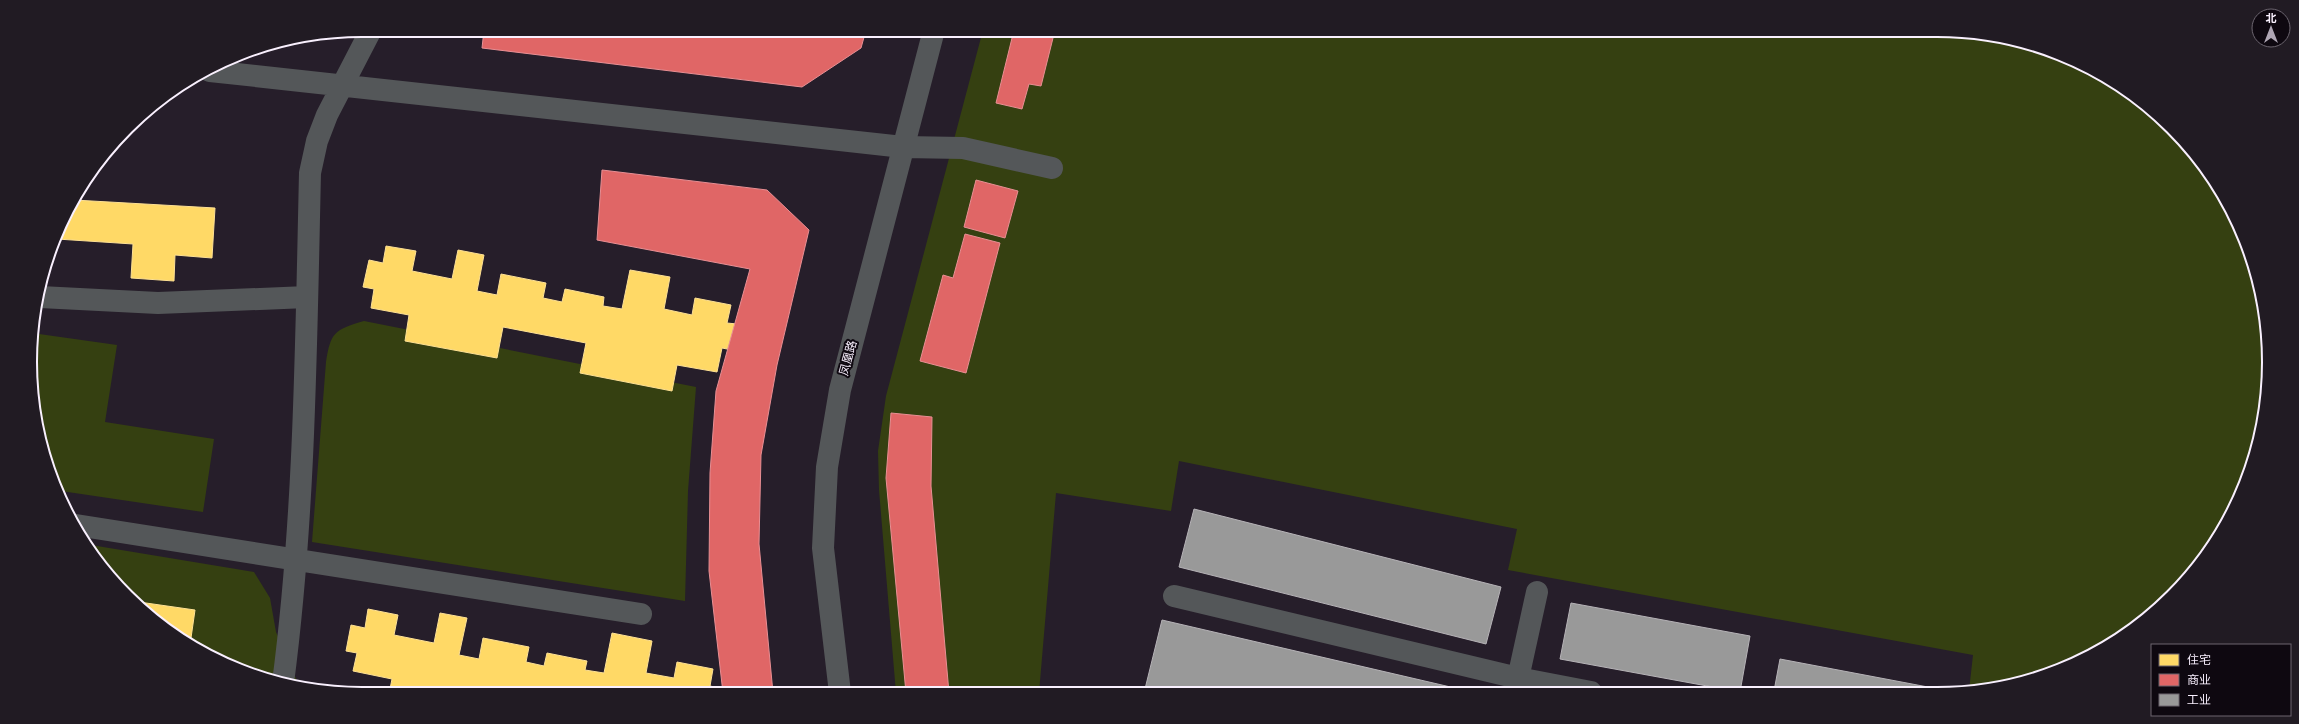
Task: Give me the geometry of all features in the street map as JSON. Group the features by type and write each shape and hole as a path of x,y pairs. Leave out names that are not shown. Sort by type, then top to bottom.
{"street":[{"path":"284,677 290,626 304,442 310,174 317,141 342,85 367,37"},
{"name":"凤凰路","path":"839,687 823,548 827,467 840,390 932,37"},
{"path":"217,72 903,147 963,148 1052,168"},
{"path":"43,297 158,303 307,297"},
{"path":"82,526 295,558 641,614"},
{"path":"1516,685 1537,592"},
{"path":"1174,596 1516,685 1537,687"}],"green space":[{"path":"981,37 1937,37 1979,40 2021,48 2041,54 2081,71 2118,92 2135,104 2167,132 2195,164 2207,181 2228,218 2245,258 2256,299 2262,362 2256,425 2245,466 2237,486 2228,506 2207,543 2195,560 2167,592 2135,620 2100,643 2081,653 2041,670 2021,676 2000,681 1970,685 1973,655 1508,570 1517,529 1179,461 1171,511 1056,493 1040,687 895,687 879,490 878,451 886,396"},
{"path":"364,321 696,387 688,491 685,601 312,542 328,352 332,338 340,330"},
{"path":"39,334 117,345 105,422 214,439 203,512 64,492 54,466 43,425 37,362"},
{"path":"94,545 254,572 270,598 276,632 297,680 258,670 238,662 199,643 181,632 164,620 132,592 104,560"}],"building: 住宅":[{"path":"685,37 752,37 749,51"},
{"path":"80,200 215,208 212,258 175,255 174,281 131,278 133,244 61,239"},
{"path":"386,246 416,251 412,271 452,279 458,250 484,255 477,291 497,295 501,274 546,283 543,298 562,302 565,289 604,297 603,306 622,309 630,270 670,277 664,309 692,315 695,298 731,305 727,323 737,324 732,350 722,348 717,372 677,365 672,391 580,373 586,343 503,327 497,358 405,341 409,315 371,308 374,289 363,287 369,260 383,263"},
{"path":"144,603 195,610 191,638 164,620"},
{"path":"368,609 398,615 394,635 434,643 440,613 467,618 459,655 479,659 483,638 529,647 526,662 544,666 547,653 587,661 585,670 604,673 612,633 652,641 646,673 674,678 677,662 713,669 710,686 714,687 390,687 392,679 353,671 357,653 346,651 351,625 365,628"}],"building: 商业":[{"path":"483,37 864,37 861,48 802,87 482,48"},
{"path":"1012,37 1053,37 1041,86 1029,84 1022,109 996,103"},
{"path":"602,170 767,190 809,230 777,365 761,455 759,544 772,687 722,687 709,571 710,473 716,391 750,269 597,240"},
{"path":"976,180 1018,191 1005,238 964,227"},
{"path":"965,234 1000,243 966,373 920,361 943,275 953,278"},
{"path":"891,413 932,417 931,486 948,687 905,687 886,478"}],"building: 工业":[{"path":"1194,509 1501,587 1486,644 1179,567"},
{"path":"1571,603 1750,636 1741,687 1713,687 1560,659"},
{"path":"1162,620 1450,687 1145,687"},
{"path":"1780,659 1928,687 1775,687"}]}
